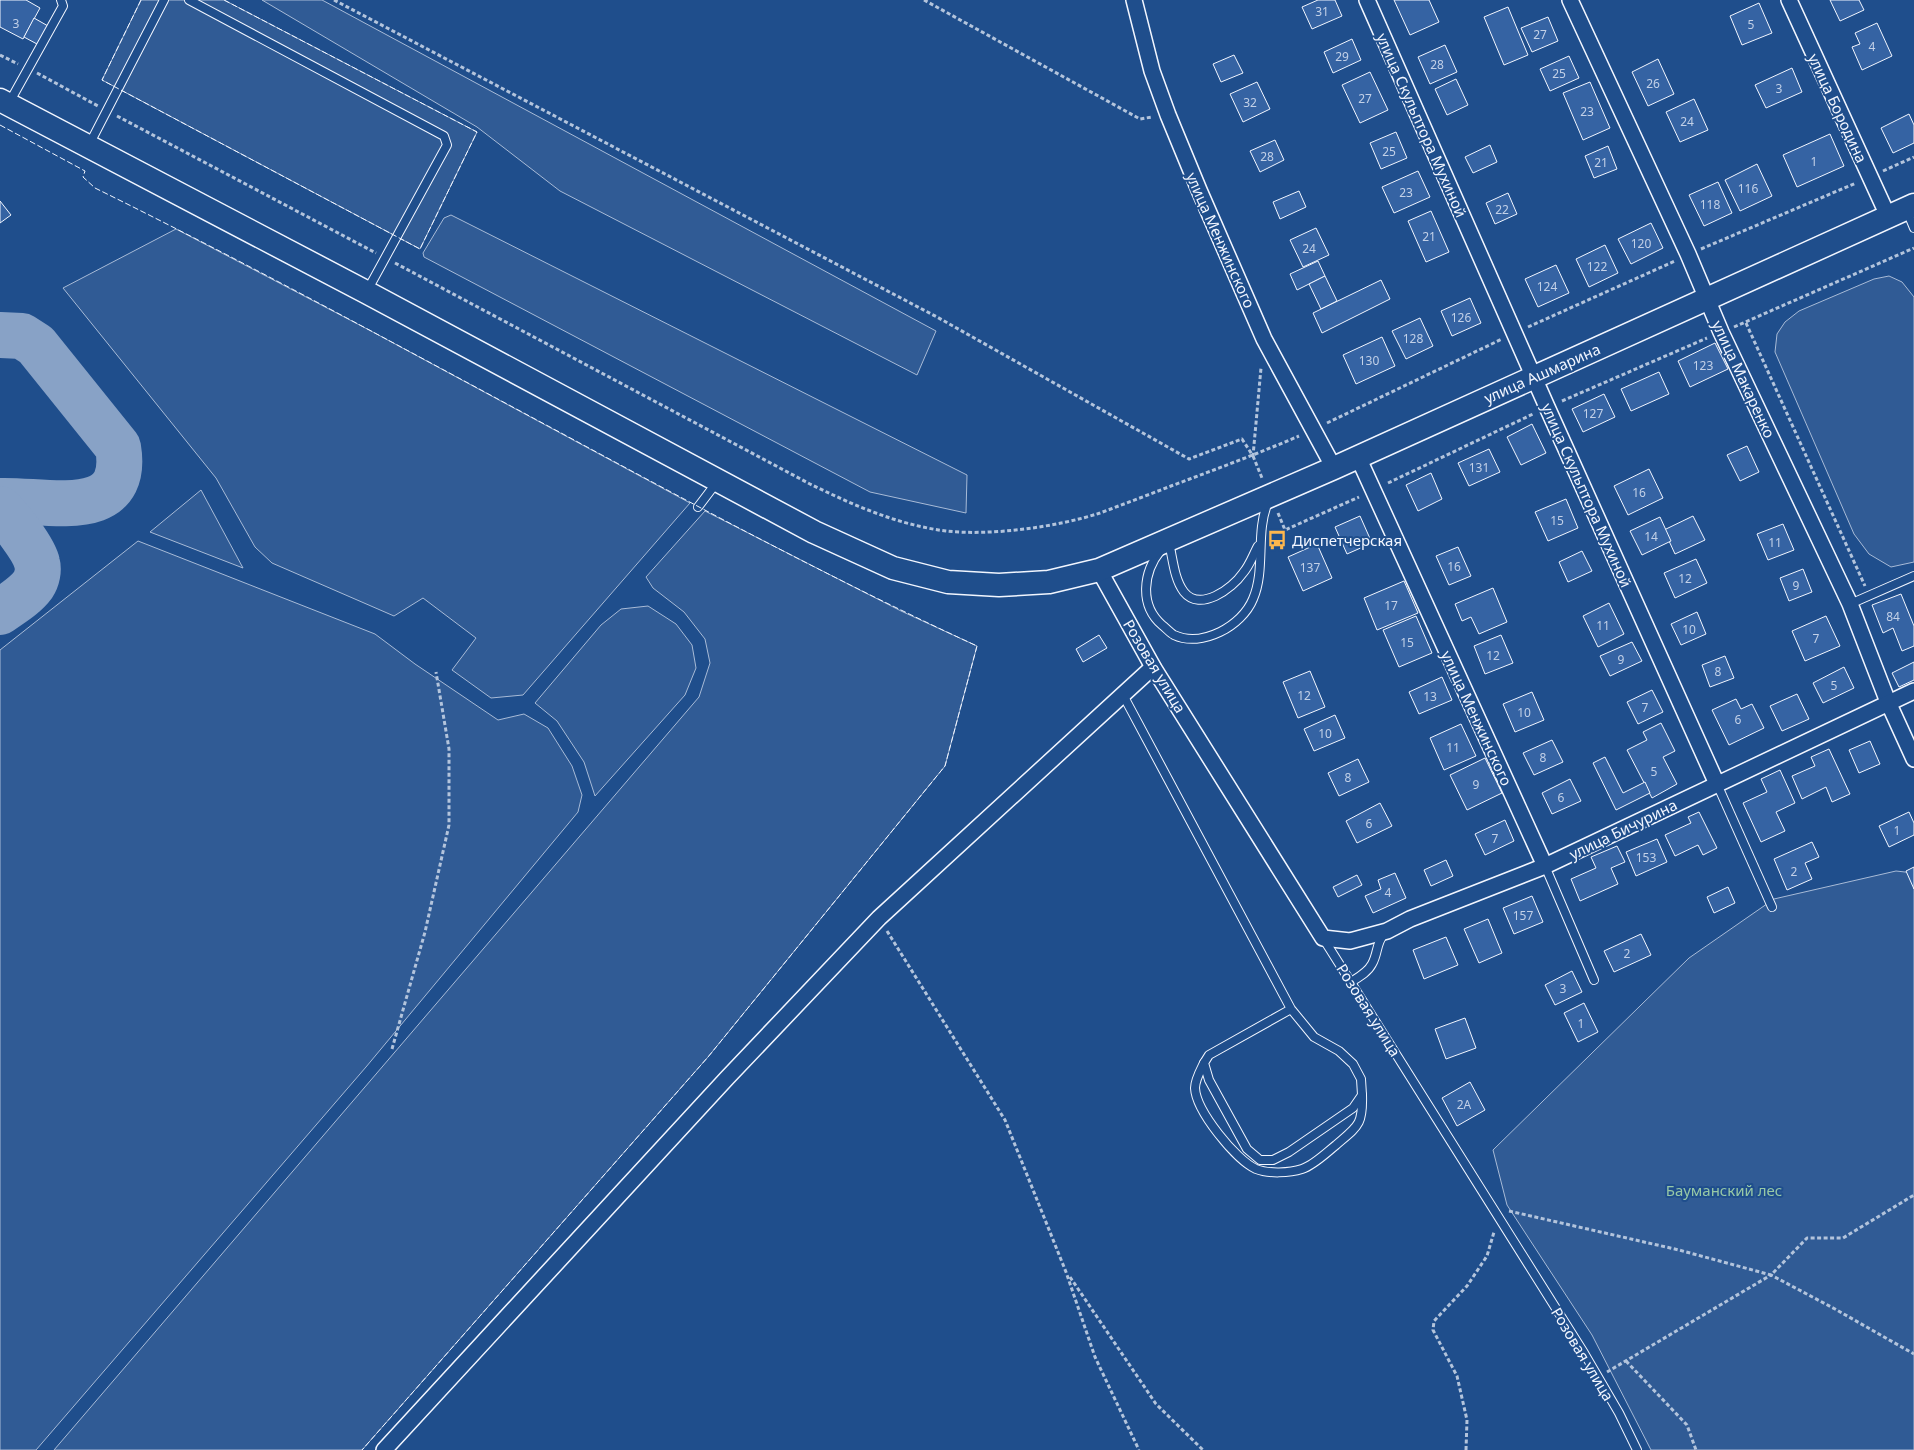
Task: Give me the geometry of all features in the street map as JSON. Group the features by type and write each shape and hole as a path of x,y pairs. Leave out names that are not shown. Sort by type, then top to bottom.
{"street":[{"name":"улица Менжинского","path":"1134,0 1152,71 1168,115 1264,339 1334,468"},
{"name":"улица Скульптора Мухиной","path":"1367,0 1547,407 1717,784"},
{"name":"улица Макаренко","path":"1570,0 1688,254 1721,332 1850,604 1888,702 1914,759"},
{"name":"улица Бородина","path":"1789,0 1870,177 1905,214"},
{"name":"улица Ашмарина","path":"4,102 366,292 814,532 893,568 948,582 999,585 1049,582 1099,570 1334,468 1708,298 1905,214"},
{"name":"улица Менжинского","path":"1358,457 1545,866"},
{"name":"Розовая улица","path":"1099,570 1153,667 1323,938"},
{"path":"384,1450 727,1078 879,918 1153,667"},
{"name":"улица Бичурина","path":"1323,938 1350,941 1387,931 1410,919 1545,866 1914,691"}],"lane":[{"path":"4,102 64,6 61,0"},
{"path":"88,146 164,0"},
{"path":"190,0 444,136 447,145 366,292"},
{"path":"698,507 718,481"},
{"path":"1169,541 1155,558 1147,576 1146,593 1150,608 1158,622 1173,635 1190,639 1211,636 1229,627 1244,615 1253,599 1257,582 1262,522 1270,496"},
{"path":"1169,541 1179,583 1190,598 1198,600 1214,596 1236,582 1245,572 1260,541"},
{"path":"1850,604 1914,576"},
{"path":"1123,695 1291,1009 1314,1037 1339,1051 1353,1064 1361,1079 1363,1115 1356,1128 1321,1158 1302,1169 1279,1172 1256,1169 1238,1156 1219,1136 1204,1113 1195,1089 1198,1075 1210,1055 1291,1009"},
{"name":"улица Скульптора Мухиной","path":"1717,784 1772,907"},
{"name":"улица Менжинского","path":"1545,866 1594,980"},
{"path":"1351,982 1365,973 1373,963 1380,940 1387,931"},
{"name":"Розовая улица","path":"1323,938 1598,1377 1637,1450"},
{"path":"1204,1063 1209,1080 1246,1149 1260,1160 1273,1160 1288,1152 1353,1108 1362,1094"},
{"path":"1256,1169 1260,1160"}],"path":[{"path":"334,0 937,317 1189,459 1242,438 1253,456 1286,530 1547,407 1746,323 1914,248"},
{"path":"924,0 1140,119 1168,115"},
{"path":"0,55 385,257 810,484 854,505 911,524 946,531 982,532 1045,525 1098,513 1253,456 1688,254 1914,157"},
{"path":"1746,323 1869,596"},
{"path":"1253,456 1264,339"},
{"path":"392,1049 425,932 449,825 449,749 436,672"},
{"path":"889,934 1005,1120 1066,1272 1095,1357 1139,1450"},
{"path":"1598,1377 1771,1275 1807,1238 1842,1238 1914,1196"},
{"path":"1466,1450 1466,1420 1457,1376 1433,1330 1434,1321 1466,1286 1487,1256 1494,1233 1493,1207 1679,1250 1771,1275 1914,1354"},
{"path":"1066,1272 1156,1404 1204,1450"},
{"path":"1626,1361 1686,1425 1696,1450"}],"shaded area":[{"path":"141,0 224,0 477,132 420,249 102,80"},
{"path":"262,0 322,0 936,331 917,375 560,191 477,127"},
{"path":"451,215 967,475 966,513 870,492 424,257 423,253 444,218"},
{"path":"176,229 371,331 690,503 523,695 491,698 452,670 476,638 423,598 394,616 272,563 255,547 216,478 63,288"},
{"path":"1889,276 1902,282 1914,297 1914,562 1891,567 1869,554 1854,534 1775,352 1777,334 1785,322 1799,311 1874,279"},
{"path":"201,490 243,568 150,532"},
{"path":"705,511 901,611 977,646 945,766 708,1057 362,1450 54,1450 699,697 710,663 705,639 684,612 653,588 646,577"},
{"path":"138,541 375,634 415,664 498,720 524,714 548,728 572,766 582,795 578,812 366,1067 36,1450 0,1450 0,650"},
{"path":"648,606 676,624 692,645 696,668 685,695 595,796 584,762 557,721 535,703 601,625 621,609"},
{"name":"Бауманский лес","path":"1896,871 1914,873 1914,1450 1651,1450 1592,1335 1507,1205 1493,1150 1689,958 1774,899"}],"building":[{"path":"0,0 26,0 40,8 23,39 0,27"},
{"path":"1318,0 1335,0 1342,16 1312,29 1302,7"},
{"path":"1394,0 1429,0 1439,22 1410,35"},
{"path":"1830,0 1859,0 1864,10 1840,21"},
{"path":"1759,3 1772,33 1742,45 1730,16"},
{"path":"1508,7 1528,55 1504,65 1484,17"},
{"path":"1548,17 1558,41 1532,52 1521,28"},
{"path":"34,18 48,26 37,44 24,37"},
{"path":"1877,23 1892,56 1862,70 1852,47 1860,44 1855,33"},
{"path":"1352,39 1361,60 1333,73 1324,52"},
{"path":"1445,45 1457,72 1430,84 1418,57"},
{"path":"1234,55 1243,73 1221,82 1213,64"},
{"path":"1569,56 1579,78 1550,91 1540,69"},
{"path":"1658,59 1674,94 1648,106 1632,72"},
{"path":"1792,68 1802,92 1766,108 1755,85"},
{"path":"1370,72 1388,110 1360,123 1342,85"},
{"path":"1456,79 1468,105 1447,115 1435,89"},
{"path":"1257,82 1270,109 1243,122 1230,94"},
{"path":"1590,82 1610,128 1583,140 1563,93"},
{"path":"1694,99 1708,130 1680,142 1666,112"},
{"path":"1909,114 1914,125 1914,143 1893,153 1881,128"},
{"path":"1396,132 1407,158 1381,169 1370,143"},
{"path":"1830,134 1844,166 1797,187 1783,155"},
{"path":"1275,140 1284,160 1260,172 1250,151"},
{"path":"1490,145 1497,162 1473,173 1465,157"},
{"path":"1608,146 1617,169 1594,178 1585,156"},
{"path":"1757,164 1772,196 1740,211 1725,180"},
{"path":"1418,171 1430,197 1394,213 1382,187"},
{"path":"1718,182 1732,213 1704,226 1689,195"},
{"path":"1299,191 1306,207 1280,219 1273,202"},
{"path":"1508,193 1517,214 1495,224 1486,203"},
{"path":"0,201 11,215 0,223"},
{"path":"1431,211 1449,252 1426,262 1408,221"},
{"path":"1651,223 1663,248 1631,264 1618,239"},
{"path":"1316,228 1329,255 1303,267 1290,240"},
{"path":"1605,245 1618,273 1589,287 1576,259"},
{"path":"1318,261 1325,276 1297,290 1290,274"},
{"path":"1556,265 1569,293 1538,307 1525,279"},
{"path":"1325,276 1337,301 1321,309 1309,284"},
{"path":"1381,280 1390,299 1322,333 1313,313"},
{"path":"1470,298 1481,323 1452,336 1441,311"},
{"path":"1420,318 1433,346 1406,359 1392,331"},
{"path":"1382,337 1395,366 1356,384 1343,355"},
{"path":"1715,343 1728,369 1690,387 1678,361"},
{"path":"1659,372 1669,394 1631,411 1621,389"},
{"path":"1604,394 1615,417 1583,432 1572,409"},
{"path":"1532,424 1546,453 1521,465 1507,437"},
{"path":"1747,446 1759,472 1740,481 1727,455"},
{"path":"1489,449 1500,472 1469,486 1458,463"},
{"path":"1649,469 1663,498 1628,515 1614,486"},
{"path":"1431,473 1442,499 1418,511 1406,485"},
{"path":"1566,499 1578,528 1548,541 1535,512"},
{"path":"1360,516 1372,543 1347,554 1335,527"},
{"path":"1693,516 1705,540 1675,554 1664,530"},
{"path":"1660,517 1671,541 1642,555 1630,531"},
{"path":"1783,524 1794,550 1768,560 1757,534"},
{"path":"1317,544 1332,578 1303,591 1288,557"},
{"path":"1458,547 1471,576 1449,585 1436,556"},
{"path":"1582,551 1592,571 1568,582 1559,562"},
{"path":"1696,559 1707,583 1675,598 1664,573"},
{"path":"1803,569 1812,592 1789,601 1780,578"},
{"path":"1404,581 1418,613 1377,630 1364,598"},
{"path":"1493,588 1507,622 1479,634 1471,617 1462,621 1455,604"},
{"path":"1901,594 1914,626 1914,646 1902,651 1893,628 1883,633 1872,605"},
{"path":"1609,603 1624,634 1598,647 1583,616"},
{"path":"1697,612 1706,634 1681,645 1671,624"},
{"path":"1416,616 1432,653 1399,667 1383,630"},
{"path":"1826,616 1840,646 1805,661 1792,631"},
{"path":"1099,635 1107,648 1083,662 1076,649"},
{"path":"1501,635 1513,663 1485,674 1474,646"},
{"path":"1632,642 1642,661 1610,676 1600,656"},
{"path":"1725,656 1734,678 1710,687 1702,665"},
{"path":"1914,662 1914,680 1899,687 1892,673"},
{"path":"1844,667 1854,688 1823,703 1813,683"},
{"path":"1310,671 1325,707 1298,718 1283,682"},
{"path":"1442,677 1452,700 1419,714 1409,692"},
{"path":"1652,690 1663,712 1638,724 1627,702"},
{"path":"1532,692 1544,720 1515,732 1503,704"},
{"path":"1797,694 1809,719 1782,731 1770,706"},
{"path":"1736,699 1741,709 1752,704 1764,728 1729,745 1712,710"},
{"path":"1335,715 1345,738 1314,751 1304,729"},
{"path":"1661,723 1675,751 1663,757 1677,784 1652,798 1627,750 1647,740 1643,732"},
{"path":"1461,724 1476,756 1444,770 1430,738"},
{"path":"1552,740 1563,762 1534,775 1523,753"},
{"path":"1870,741 1880,764 1859,773 1849,750"},
{"path":"1829,749 1850,794 1832,802 1826,787 1802,799 1792,776 1815,766 1811,757"},
{"path":"1605,757 1623,793 1645,782 1650,793 1616,810 1593,763"},
{"path":"1485,758 1502,793 1467,810 1450,775"},
{"path":"1358,759 1369,782 1339,796 1328,773"},
{"path":"1780,770 1795,803 1776,812 1785,831 1761,842 1743,803 1767,792 1761,779"},
{"path":"1570,779 1581,801 1552,814 1542,793"},
{"path":"1380,803 1392,826 1357,843 1346,821"},
{"path":"1699,812 1717,848 1703,855 1698,845 1675,856 1665,835 1691,823 1688,817"},
{"path":"1909,812 1914,823 1914,835 1889,847 1879,826"},
{"path":"1505,820 1514,841 1485,855 1475,834"},
{"path":"1657,839 1667,862 1636,876 1626,852"},
{"path":"1812,842 1819,857 1805,863 1812,879 1787,890 1774,859"},
{"path":"1617,846 1625,862 1611,868 1618,884 1580,901 1571,879 1596,868 1591,857"},
{"path":"1446,860 1453,876 1431,886 1424,870"},
{"path":"1914,867 1914,889 1906,871"},
{"path":"1395,873 1406,898 1373,913 1365,896 1381,889 1378,880"},
{"path":"1357,875 1362,885 1338,897 1333,887"},
{"path":"1728,887 1735,903 1714,913 1707,897"},
{"path":"1532,896 1543,922 1514,934 1503,908"},
{"path":"1488,919 1502,953 1479,963 1464,929"},
{"path":"1641,934 1651,955 1614,972 1604,951"},
{"path":"1446,937 1458,965 1424,979 1413,950"},
{"path":"1572,971 1582,992 1555,1005 1545,985"},
{"path":"1584,1003 1598,1032 1578,1042 1564,1013"},
{"path":"1465,1018 1476,1048 1446,1059 1435,1029"},
{"path":"1470,1082 1485,1110 1457,1126 1442,1098"}],"taxiway":[{"path":"0,335 22,336 36,345 118,447 119,471 112,488 99,497 81,502 0,501"},
{"path":"0,509 27,542 35,557 38,569 36,580 30,589 0,612"}],"fence":[{"path":"141,0 102,80 420,249 477,132 224,0"},
{"path":"0,125 85,171 83,177 95,188 272,278 769,543 872,596 977,646 945,766 708,1057 362,1450"}],"place":[{"name":"Диспетчерская","path":"1277,540"}]}
